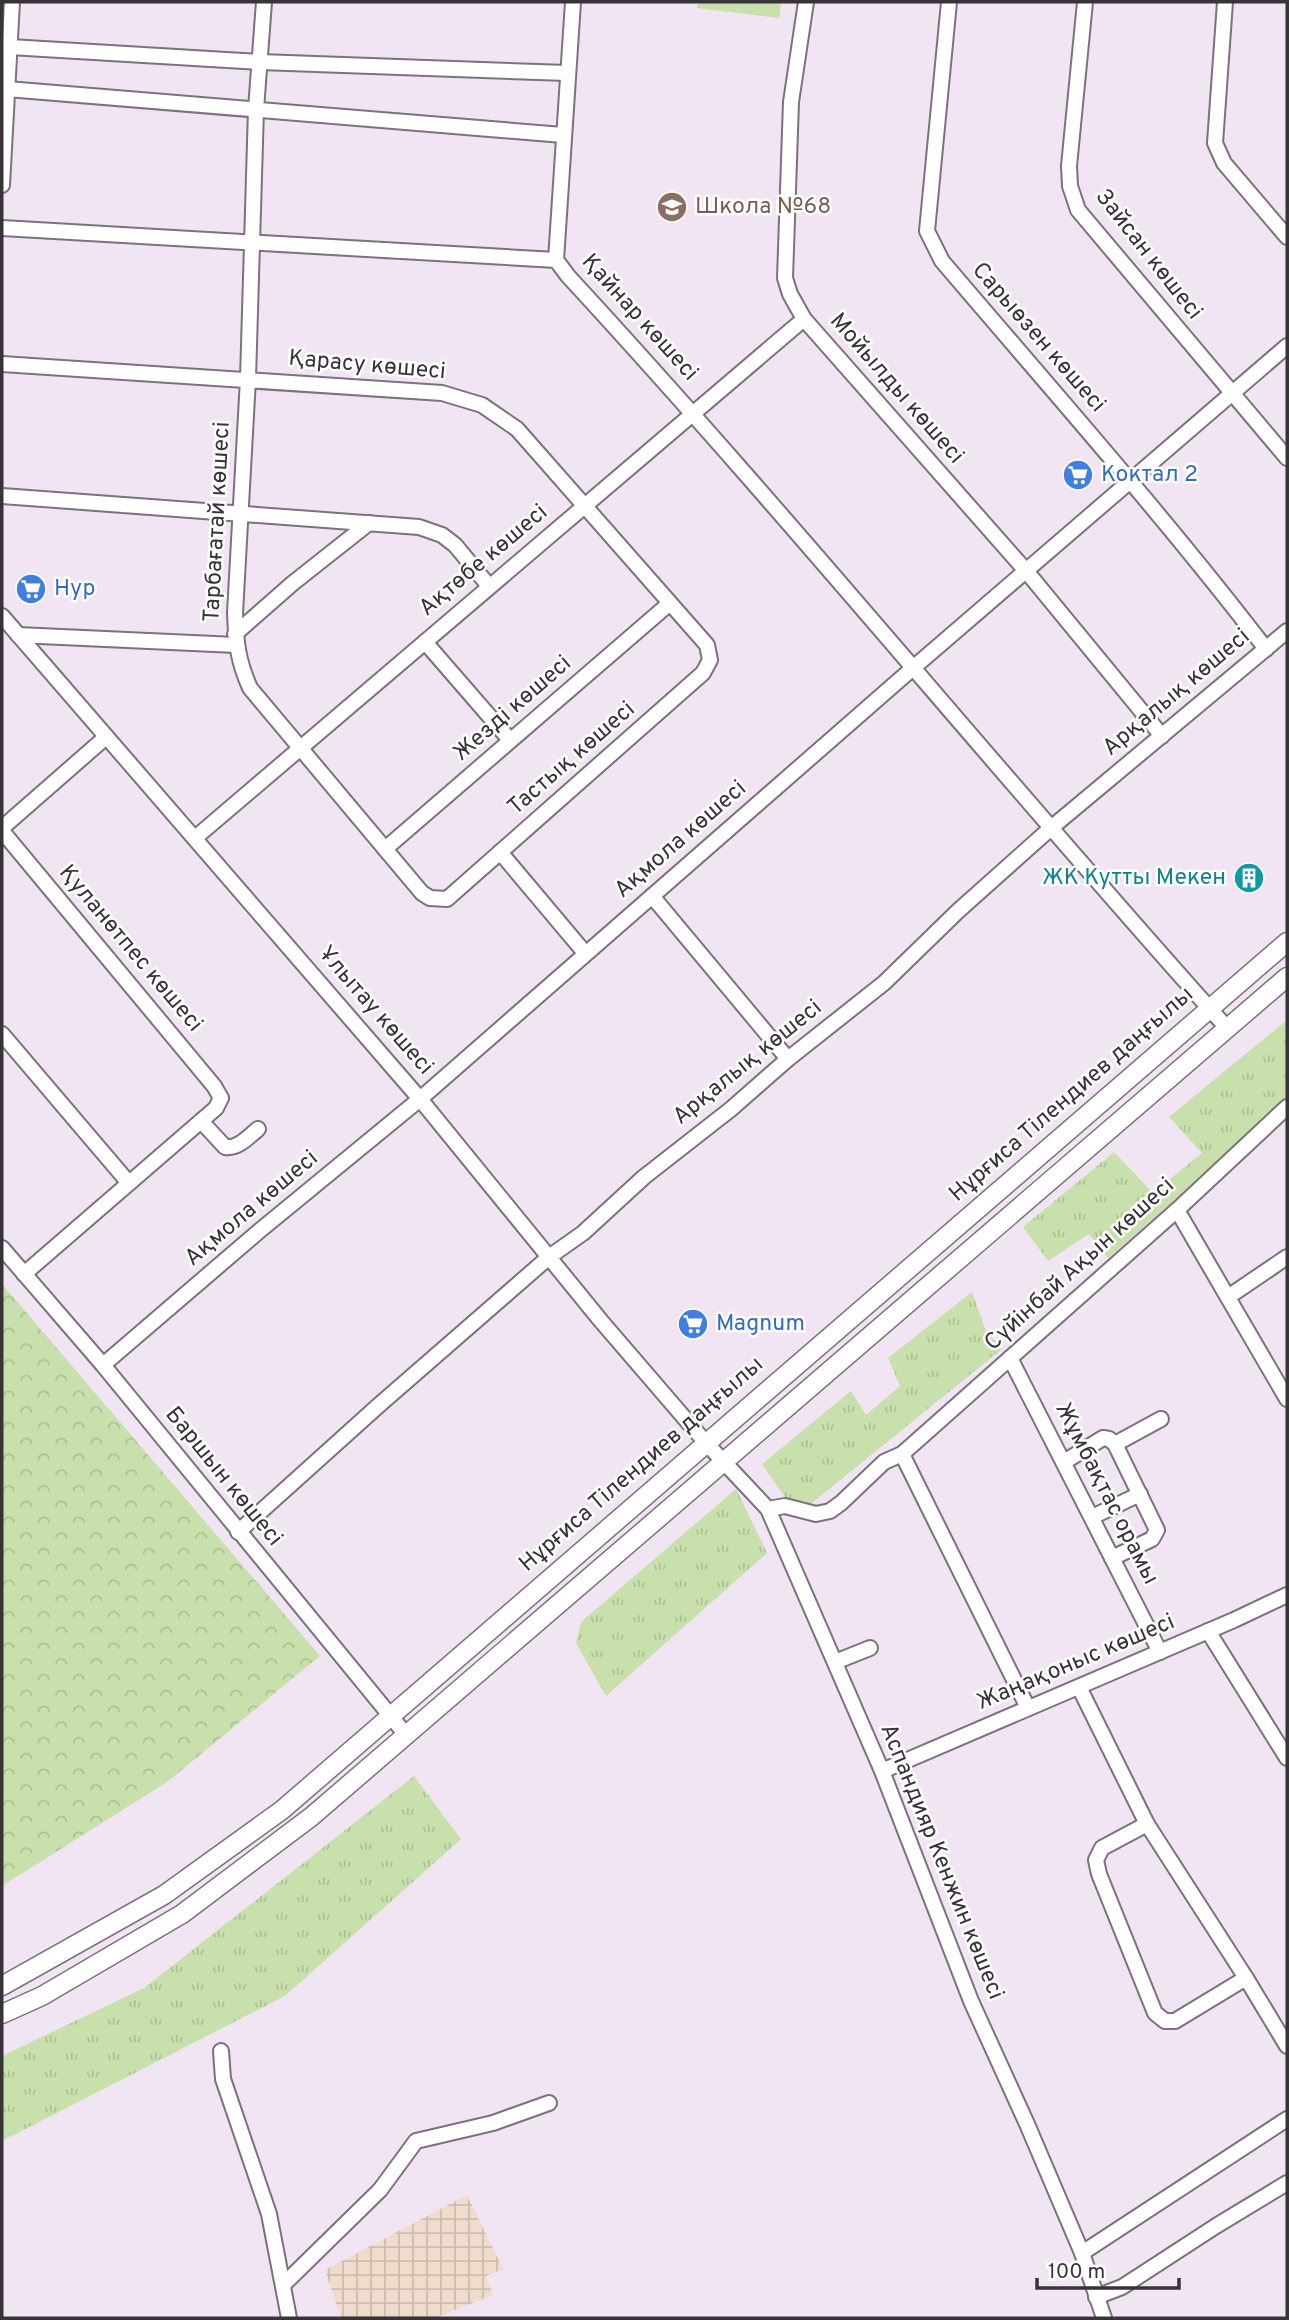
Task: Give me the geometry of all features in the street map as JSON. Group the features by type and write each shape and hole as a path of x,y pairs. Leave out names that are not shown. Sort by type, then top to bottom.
{"main road":[{"name":"Нұрғиса Тілендиев даңғылы","path":"2,1986 164,1895 282,1810 1287,942"},
{"path":"2,2014 42,1996 182,1914 311,1817 1287,977"}],"street":[{"path":"2,185 12,2"},
{"name":"Тарбағатай көшесі","path":"264,2 256,109 248,380 234,612 239,664 250,688 422,892 430,898 447,899"},
{"path":"556,260 573,2"},
{"name":"Мойылды көшесі","path":"806,2 791,102 785,278 790,294 804,319 1027,572 1162,736"},
{"name":"Сарыөзен көшесі","path":"949,2 927,231 942,261 1130,481 1266,649"},
{"name":"Зайсан көшесі","path":"1085,2 1069,166 1070,186 1078,210 1287,458"},
{"path":"1225,2 1215,143 1224,163 1287,237"},
{"path":"10,47 260,62 567,73"},
{"path":"7,89 563,135"},
{"name":"Қайнар көшесі","path":"2,228 556,260 692,412 1227,1028"},
{"name":"Ақтөбе көшесі","path":"195,838 804,319"},
{"name":"Ақмола көшесі","path":"103,1365 258,1232 420,1099 913,668 1287,346"},
{"name":"Қарасу көшесі","path":"2,364 442,393 482,405 517,429 707,645"},
{"path":"2,496 419,527 443,535 455,545 489,586"},
{"path":"18,635 236,640 293,583 369,523"},
{"name":"Жезді көшесі","path":"386,849 670,603"},
{"name":"Ұлытау көшесі","path":"2,616 420,1099 706,1443"},
{"name":"Арқалық көшесі","path":"238,1532 549,1257 583,1233 644,1177 884,983 958,911 1051,828 1287,631"},
{"path":"425,642 510,740"},
{"name":"Тастық көшесі","path":"447,899 703,673 710,660 707,645"},
{"path":"2,829 106,737"},
{"name":"Қуланөтпес көшесі","path":"2,829 214,1086 221,1098 216,1108 201,1121"},
{"path":"500,852 585,953"},
{"path":"652,896 788,1059"},
{"path":"2,1034 128,1182"},
{"name":"Сүйінбай Ақын көшесі","path":"768,1509 785,1506 816,1514 830,1511 841,1503 884,1462 902,1454 1177,1210 1287,1107"},
{"path":"24,1273 201,1121 230,1148 258,1129"},
{"path":"1177,1210 1287,1399"},
{"name":"Баршын көшесі","path":"2,1248 103,1365 407,1736"},
{"path":"1228,1297 1287,1257"},
{"name":"Жұмбақтас орамы","path":"1010,1358 1160,1651"},
{"path":"1115,1444 1160,1419"},
{"path":"1063,1462 1104,1438 1115,1444 1157,1530 1152,1539 1112,1558"},
{"name":"Аспандияр Кенжин көшесі","path":"706,1443 768,1509 882,1771 971,2001 1082,2253 1104,2318"},
{"path":"902,1454 1028,1708"},
{"path":"1092,1517 1140,1494"},
{"name":"Жаңақоныс көшесі","path":"882,1771 1287,1595"},
{"path":"1208,1631 1287,1758"},
{"path":"835,1662 870,1648"},
{"path":"1079,1687 1147,1824 1287,2046"},
{"path":"1147,1824 1102,1848 1096,1860 1099,1874 1155,2013 1164,2021 1175,2021 1245,1978"},
{"path":"220,2050 223,2079 269,2214 289,2318"},
{"path":"283,2285 380,2190 416,2141 493,2123 549,2103"},
{"path":"1082,2253 1287,2119"},
{"path":"1096,2297 1122,2287 1287,2183"}],"shaded area":[{"path":"467,2195 503,2269 486,2276 493,2295 435,2318 341,2318 325,2270"}],"green space":[{"path":"698,2 781,2 779,18 697,8"},
{"path":"1287,1020 1287,1101 1108,1258 1089,1234 1048,1261 1023,1227 1114,1152 1153,1193 1202,1153 1169,1117"},
{"path":"2,1284 320,1656 167,1782 2,1886"},
{"path":"972,1292 986,1331 1002,1349 797,1515 762,1464 851,1391 866,1415 900,1386 888,1358"},
{"path":"736,1489 767,1553 606,1696 576,1643 581,1622"},
{"path":"414,1776 461,1839 285,1996 2,2141 2,2056 144,1988"}],"place":[{"name":"Школа №68","path":"672,207"},
{"name":"Коктал 2","path":"1078,475"},
{"name":"Нур","path":"31,589"},
{"name":"ЖК Кутты Мекен","path":"1249,878"},
{"name":"Magnum","path":"693,1324"}]}
